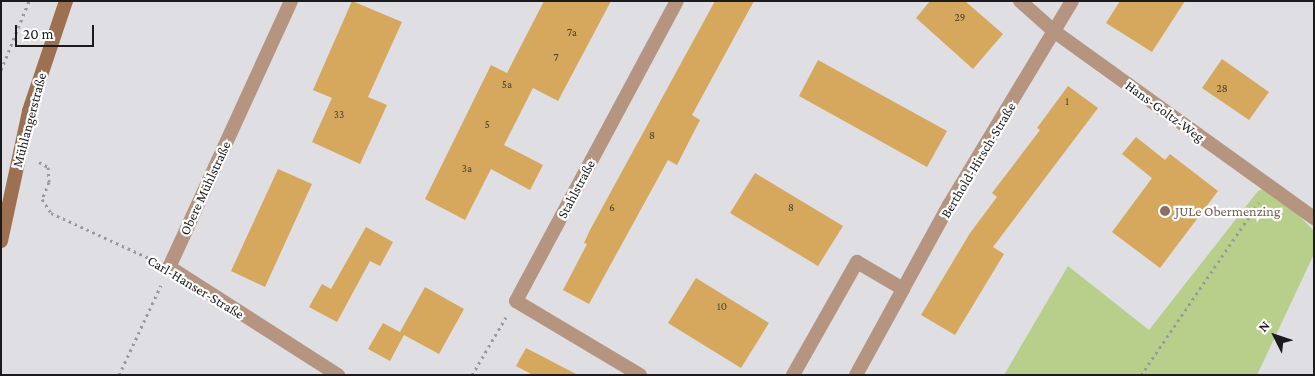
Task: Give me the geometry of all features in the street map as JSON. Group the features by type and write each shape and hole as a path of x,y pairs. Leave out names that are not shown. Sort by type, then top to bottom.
{"main road":[{"name":"Mühlangerstraße","path":"1,241 5,197 29,111 66,1"}],"street":[{"name":"Obere Mühlstraße","path":"169,267 291,1"},
{"name":"Stahlstraße","path":"516,301 677,1"},
{"name":"Hans-Goltz-Weg","path":"1020,1 1055,32 1314,218"},
{"name":"Berthold-Hirsch-Straße","path":"856,375 949,205 1072,1"},
{"path":"793,375 857,262 903,289"},
{"name":"Carl-Hanser-Straße","path":"169,267 338,375"},
{"path":"516,301 640,375"}],"path":[{"path":"1,70 28,1"},
{"name":"Carl-Hanser-Straße","path":"37,160 48,167 48,182 42,199 51,214 169,267"},
{"path":"1140,375 1270,186"},
{"path":"119,375 169,267"},
{"path":"472,375 516,301"}],"green space":[{"path":"1270,186 1314,231 1314,254 1257,375 1004,375 1068,266 1149,330 1258,191"}],"building":[{"path":"352,1 402,22 368,97 387,105 360,164 312,142 332,98 313,90"},
{"path":"544,1 611,1 558,101 533,88 504,145 543,165 530,190 491,169 465,220 425,199 491,65 507,73"},
{"path":"715,1 754,1 692,115 700,120 677,165 668,160 589,304 563,290 587,244 584,243 590,230"},
{"path":"930,1 965,1 1003,34 973,69 916,18"},
{"path":"1120,1 1185,1 1152,52 1106,23"},
{"path":"1222,59 1269,92 1249,120 1202,88"},
{"path":"818,60 947,131 927,167 799,96"},
{"path":"1068,86 1098,108 993,247 1004,254 955,335 921,315 970,233 997,197 992,193 1040,130 1037,128"},
{"name":"JULe Obermenzing","path":"1136,137 1165,160 1170,154 1218,191 1160,268 1112,232 1152,178 1122,154"},
{"path":"278,169 312,184 265,287 231,271"},
{"path":"755,173 843,226 818,266 730,213"},
{"path":"366,227 393,242 380,266 370,261 337,322 309,307 322,284 331,289"},
{"path":"696,278 769,323 741,368 668,323"},
{"path":"425,287 464,309 439,354 404,335 390,361 368,349 383,323 400,332"},
{"path":"526,348 578,375 533,375 516,366"}],"place":[{"name":"JULe Obermenzing","path":"1165,211"}]}
